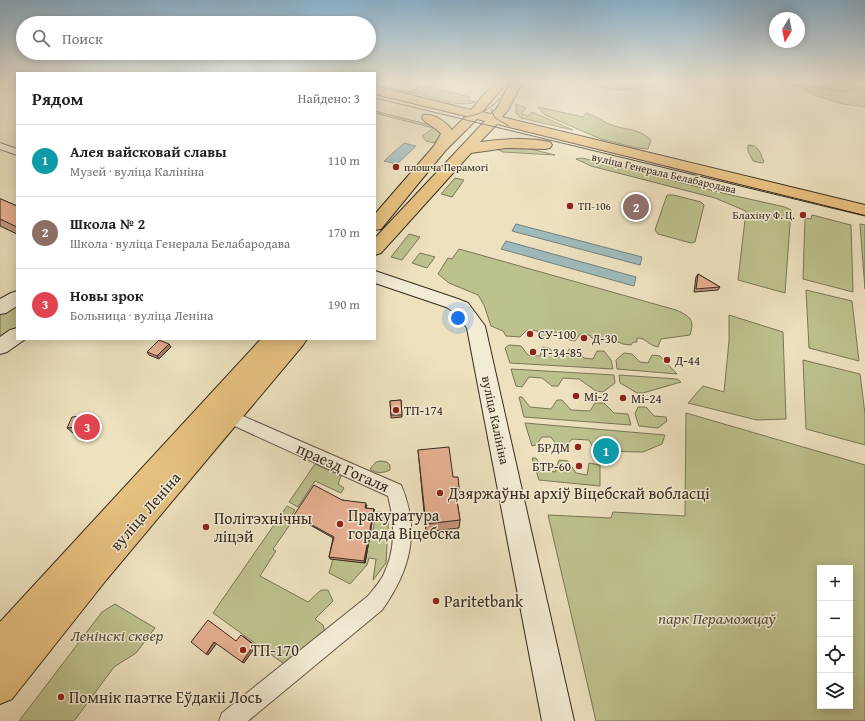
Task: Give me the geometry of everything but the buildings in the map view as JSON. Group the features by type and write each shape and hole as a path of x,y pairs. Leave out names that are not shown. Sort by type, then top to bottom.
{"main road":[{"name":"вуліца Генерала Белабародава","path":"413,115 810,202 865,210"},
{"path":"376,224 440,148 474,115"},
{"name":"вуліца Генерала Белабародава","path":"474,115 527,127 810,202 865,220"},
{"path":"376,249 468,149 497,115"},
{"path":"513,115 527,127"},
{"path":"428,118 446,130 448,134 440,148"},
{"path":"468,149 488,144 502,143 545,145"},
{"name":"вуліца Леніна","path":"0,688 220,413 273,340"},
{"name":"вуліца Леніна","path":"0,646 220,413 295,340"}],"street":[{"path":"0,146 16,152"},
{"name":"вуліца Калініна","path":"376,277 452,303 462,308 476,326 558,721"},
{"path":"0,308 16,298"},
{"path":"0,347 16,336"},
{"name":"праезд Гогаля","path":"220,413 396,491 402,517 402,529 397,564 389,584 375,603 230,721"}],"green space":[{"path":"381,115 389,115 434,126 442,134 434,143 426,141 422,136 433,128"},
{"path":"518,115 528,116 538,115 573,130 521,118"},
{"path":"545,115 572,115 583,117 585,115 591,115 609,124 641,133 651,140 648,149 637,148 601,139"},
{"path":"748,145 755,146 757,148 764,162 753,161 748,151"},
{"path":"518,146 555,155 503,152 496,149"},
{"path":"582,158 785,207 791,210 785,293 738,280 746,211 715,198 591,166 576,159"},
{"path":"455,178 464,180 452,197 441,194"},
{"path":"667,195 673,195 701,202 704,205 695,242 691,243 658,234 655,230"},
{"path":"812,215 851,225 853,292 803,279 805,218 811,219"},
{"path":"860,224 865,225 865,289"},
{"path":"409,234 420,237 402,260 391,257"},
{"path":"459,249 676,310 685,314 690,319 692,326 690,335 661,339 658,347 651,345 640,338 637,338 637,342 633,342 631,345 623,344 606,337 602,342 595,341 589,335 580,334 575,341 569,340 562,333 554,332 549,339 541,339 538,331 527,330 520,337 506,336 503,331 491,326 484,305 478,295 449,283 438,274 448,258 452,259"},
{"path":"420,253 435,257 427,268 412,263"},
{"path":"806,290 852,301 859,361 809,348"},
{"path":"16,302 16,331 0,341 0,312"},
{"path":"729,315 783,332 786,419 757,420 688,403 703,386 724,392 729,341"},
{"path":"509,345 521,346 528,355 540,356 542,347 549,348 557,357 565,357 569,349 576,349 584,358 593,359 597,351 604,351 611,360 613,369 510,363 505,348"},
{"path":"624,353 632,354 640,362 648,363 652,355 660,356 677,374 617,369 616,360"},
{"path":"803,360 860,374 865,414 865,445 806,429"},
{"path":"511,369 614,375 615,383 603,392 596,391 579,379 563,378 558,386 552,386 542,378 529,377 522,387 516,386"},
{"path":"619,375 677,379 681,382 643,393 637,393 620,383"},
{"path":"519,397 522,397 530,407 551,409 557,400 562,400 571,410 590,411 595,403 604,403 614,413 628,414 631,425 524,417"},
{"path":"638,407 646,407 654,416 666,417 667,421 658,428 639,426 635,414"},
{"name":"парк Пераможцаў","path":"686,413 865,465 865,721 596,721 548,515 611,518 613,512 685,516"},
{"path":"525,423 665,435 662,444 643,452 595,451 589,440 572,439 565,448 559,448 551,437 542,437 536,445 532,446"},
{"path":"532,458 536,458 544,470 555,472 559,460 568,461 576,473 587,475 589,463 600,465 600,486 539,480"},
{"path":"376,462 387,462 390,465 390,470 385,472 375,472 370,469"},
{"path":"315,464 341,476 338,484 344,488 341,493 315,481 298,507 289,502"},
{"path":"287,506 295,510 288,521 291,523 273,549 276,551 260,576 308,602 321,590 328,590 333,601 315,619 323,625 325,633 287,666 213,613"},
{"path":"376,512 389,513 386,563 373,580 376,559 369,558 367,565 350,584 329,573 333,559 365,563"},
{"name":"Ленінскі сквер","path":"115,604 155,628 136,653 114,667 74,721 19,721 102,612"}],"water":[{"path":"404,143 416,146 397,164 384,161"},
{"path":"516,224 642,257 640,265 512,231"},
{"path":"506,241 636,277 634,286 501,249"}],"tram line":[{"path":"444,115 865,216"},
{"path":"464,117 474,115"},
{"path":"494,115 495,118 509,126"}],"place":[{"name":"плошча Перамогі","path":"396,167"},
{"name":"ТП-106","path":"570,206"},
{"name":"Школа № 2","path":"636,207"},
{"name":"Блахіну Ф. Ц.","path":"803,215"},
{"name":"СУ-100","path":"530,334"},
{"name":"Д-30","path":"584,338"},
{"name":"Т-34-85","path":"533,352"},
{"name":"Д-44","path":"667,360"},
{"name":"Мі-2","path":"576,396"},
{"name":"Мі-24","path":"623,398"},
{"name":"ТП-174","path":"396,410"},
{"name":"Новы зрок","path":"87,427"},
{"name":"БРДМ","path":"578,447"},
{"name":"Алея вайсковай славы","path":"606,451"},
{"name":"БТР-60","path":"579,466"},
{"name":"Дзяржаўны архіў Віцебскай вобласці","path":"440,493"},
{"name":"Пракуратура горада Віцебска","path":"340,524"},
{"name":"Політэхнічны ліцэй","path":"206,527"},
{"name":"Paritetbank","path":"436,601"},
{"name":"ТП-170","path":"243,650"},
{"name":"Помнік паэтке Еўдакіі Лось","path":"61,697"}]}
